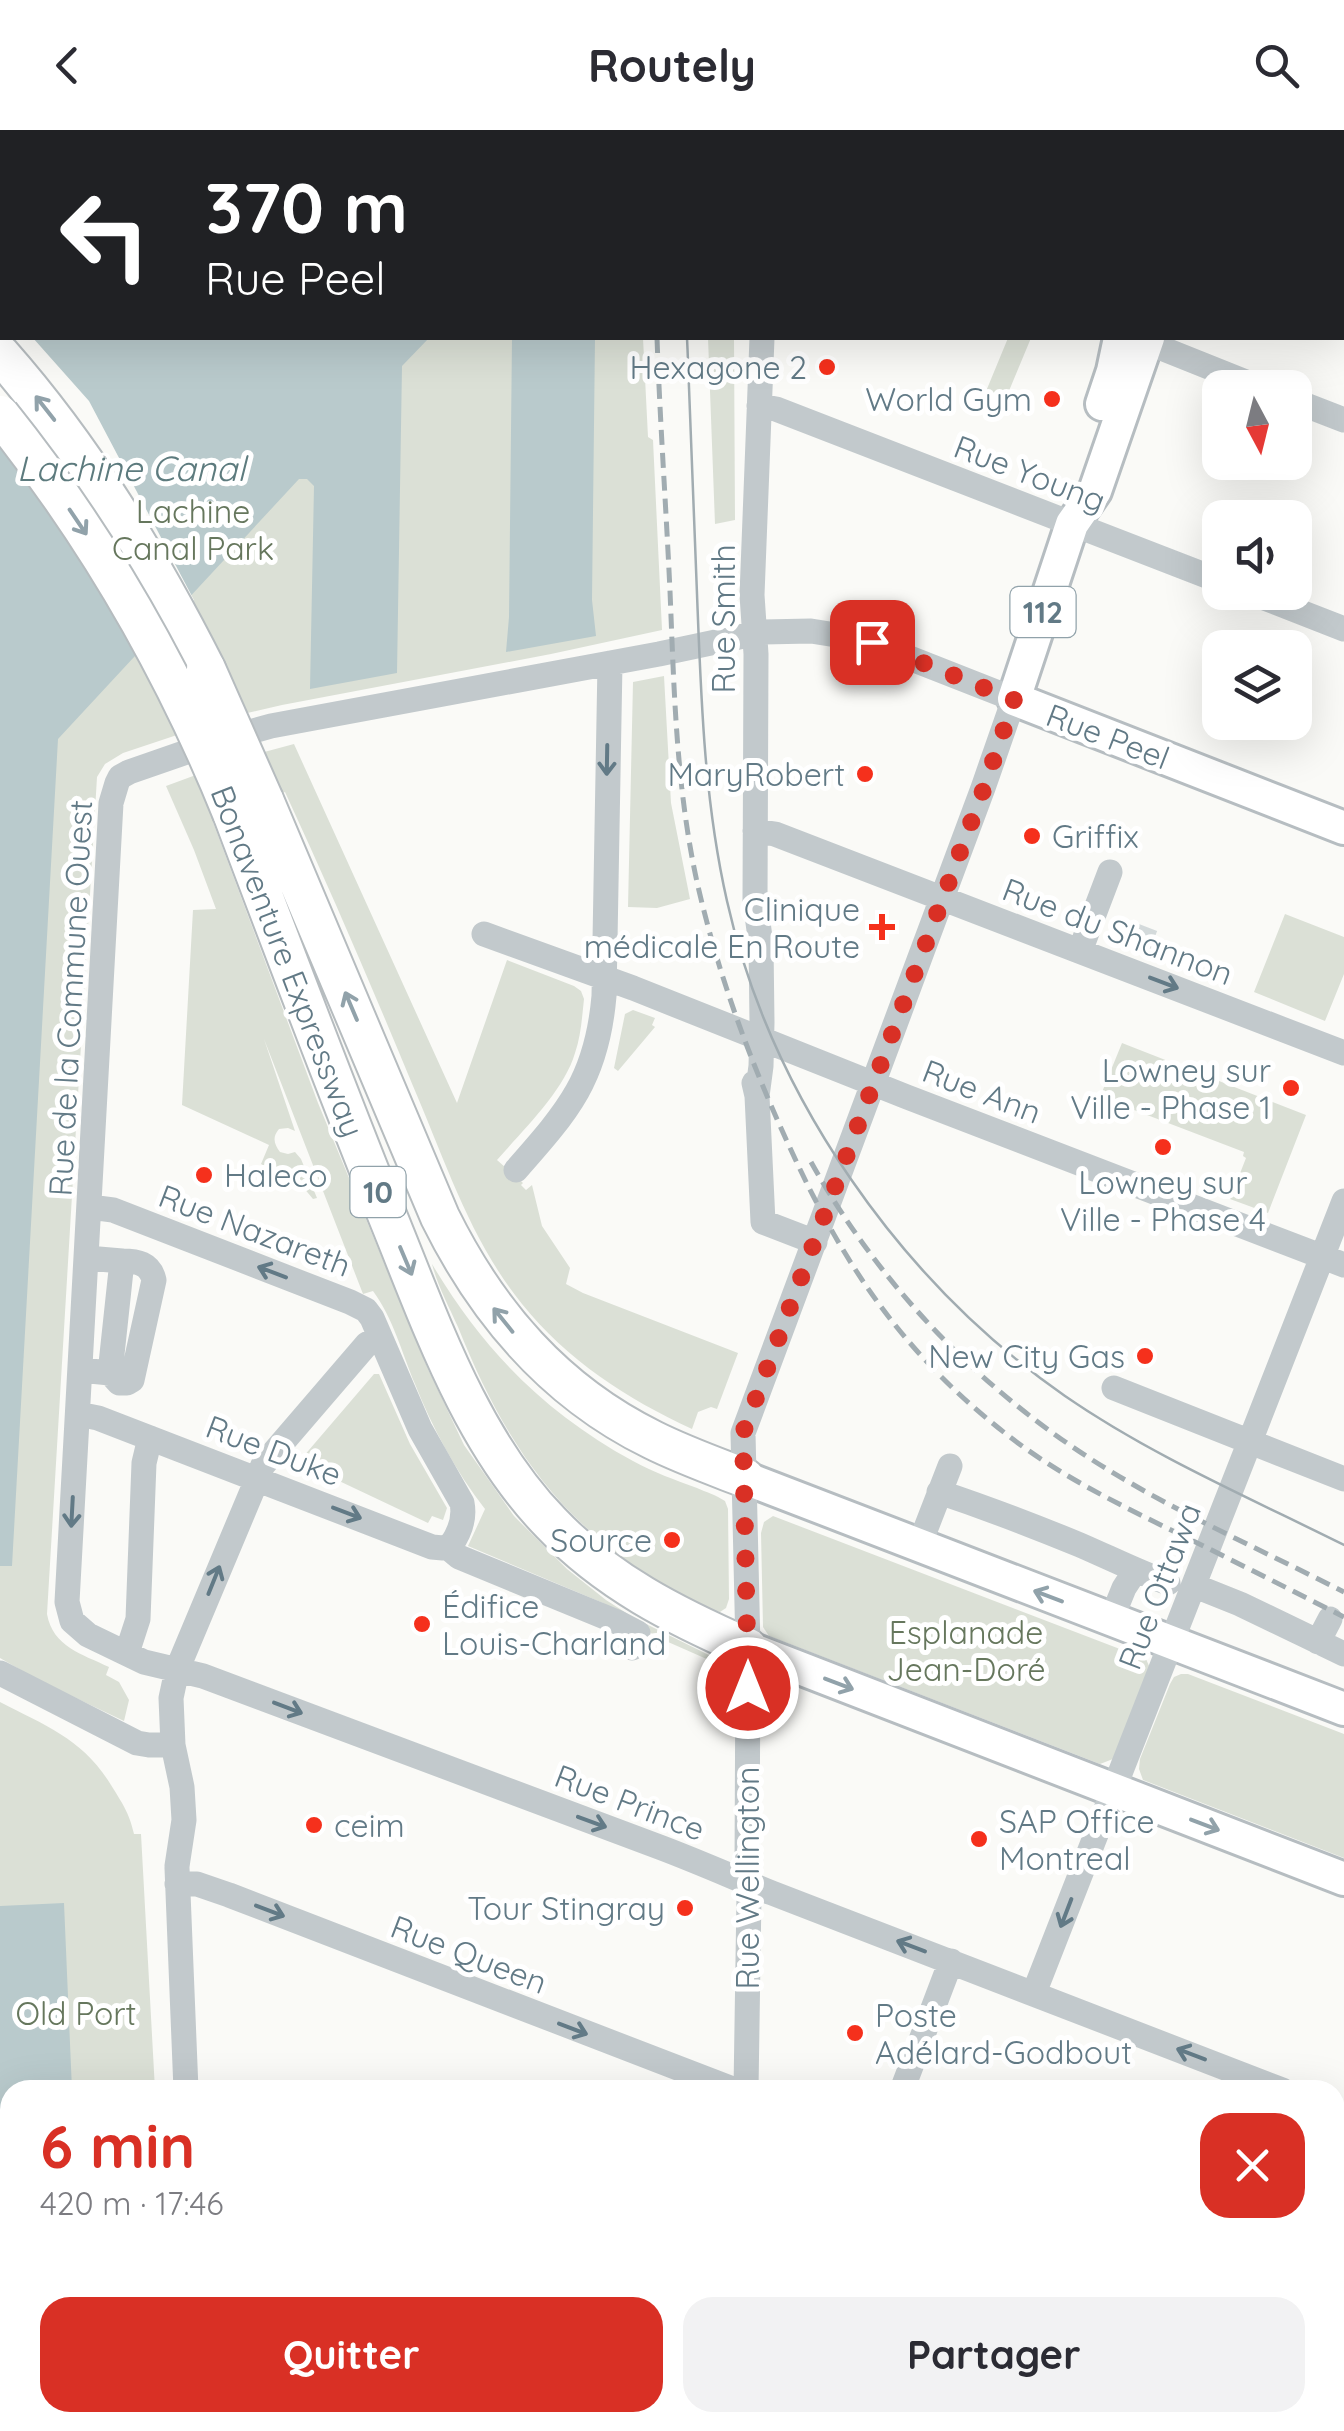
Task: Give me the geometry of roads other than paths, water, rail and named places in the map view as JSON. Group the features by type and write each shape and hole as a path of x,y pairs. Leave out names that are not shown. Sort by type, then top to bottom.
{"highway":[{"name":"Bonaventure Expressway","path":"0,354 71,444 156,573 223,704 302,998 400,1247 461,1389 488,1440 543,1515 607,1574 677,1616 748,1648"},
{"name":"Bonaventure Expressway","path":"0,415 81,526 248,807 440,1218 462,1262 490,1304 532,1354 602,1410 666,1446 745,1478"}],"main road":[{"name":"Rue Wellington","path":"1014,700 1072,524 1094,491 1138,340"},
{"name":"Rue Peel","path":"1014,700 1344,828"},
{"path":"745,1478 1344,1708"},
{"path":"748,1648 1344,1878"}],"street":[{"name":"Rue Smith","path":"762,340 752,595 756,900 746,942 756,1036 750,1064 756,1096 763,1222 815,1242"},
{"path":"1141,340 1216,370"},
{"name":"Rue Young","path":"759,406 776,409 1202,575"},
{"path":"1312,408 1344,420"},
{"path":"1295,610 1344,629"},
{"name":"Rue Peel","path":"754,634 811,631 850,636 1014,700"},
{"name":"Rue de la Commune Ouest","path":"176,1670 144,1662 77,1628 68,1612 111,802 120,777 258,728 754,634"},
{"path":"516,1170 572,1102 595,1052 604,978 610,663"},
{"name":"Rue Wellington","path":"746,2080 748,1648 743,1433 1014,700"},
{"name":"Rue du Shannon","path":"756,832 775,834 942,898 1042,946 1115,964 1260,1010 1344,1053"},
{"path":"1110,872 1115,964"},
{"name":"Rue Ann","path":"484,934 874,1083 962,1109 1053,1144 1333,1261"},
{"name":"Rue Ottawa","path":"1034,1993 1250,1442 1333,1261 1344,1201"},
{"name":"Rue Nazareth","path":"90,1207 113,1210 350,1302 370,1314 380,1337"},
{"path":"80,1370 110,1373 122,1261 87,1258"},
{"path":"186,2080 177,1875 165,1787 172,1745 171,1698 176,1670 256,1478 368,1344 380,1337 420,1429 462,1503 460,1528 447,1547"},
{"path":"1114,1388 1344,1478"},
{"name":"Rue Duke","path":"78,1414 98,1418 426,1544 447,1547 459,1557 617,1622 638,1634 632,1648"},
{"path":"126,1652 137,1623 144,1462 150,1438"},
{"path":"919,1546 950,1466"},
{"path":"940,1492 1022,1521 1168,1582"},
{"path":"1110,1620 1135,1571"},
{"path":"1195,1586 1324,1631 1344,1654"},
{"name":"Rue Prince","path":"176,1670 204,1676 1034,1993 1232,2080"},
{"path":"0,1673 137,1743 172,1745"},
{"name":"Rue Queen","path":"177,1875 709,2080"},
{"path":"906,2080 951,1961"}],"water":[{"name":"Lachine Canal","path":"0,340 427,340 402,366 397,673 310,689 314,486 307,479 299,479 58,739 12,1566 0,1566"},
{"path":"512,340 595,340 592,600 596,636 506,652"},
{"path":"64,1903 72,2080 0,2080 0,1906"}],"tunnel":[{"path":"1129,948 1139,922 1146,925 1136,951"}],"tram line":[{"path":"687,340 702,710 719,863 747,974 775,1045 810,1114 851,1179 898,1241 949,1298 1005,1350 1065,1396 1132,1438 1344,1545"}],"railway":[{"path":"657,340 677,737 684,810 697,882 749,1052 776,1118 833,1233 909,1342 973,1407 1010,1437 1106,1497 1344,1617"},
{"path":"811,1162 840,1211 909,1301 947,1343 1032,1418 1153,1496 1344,1592"}],"place":[{"name":"Hexagone 2","path":"827,367"},
{"name":"World Gym","path":"1052,399"},
{"name":"MaryRobert","path":"865,774"},
{"name":"Griffix","path":"1032,836"},
{"name":"Clinique médicale En Route","path":"882,927"},
{"name":"Lowney sur Ville - Phase 1","path":"1291,1088"},
{"name":"Lowney sur Ville - Phase 4","path":"1163,1147"},
{"name":"Haleco","path":"204,1175"},
{"name":"New City Gas","path":"1145,1356"},
{"name":"Source","path":"672,1540"},
{"name":"Édifice Louis-Charland","path":"422,1624"},
{"name":"ceim","path":"314,1825"},
{"name":"SAP Office Montreal","path":"979,1839"},
{"name":"Tour Stingray","path":"685,1908"},
{"name":"Poste Adélard-Godbout","path":"855,2033"}],"park label":[{"name":"Lachine Canal Park","path":"193,530"},
{"name":"Esplanade Jean-Doré","path":"966,1650"},
{"name":"Old Port","path":"76,2013"}]}
